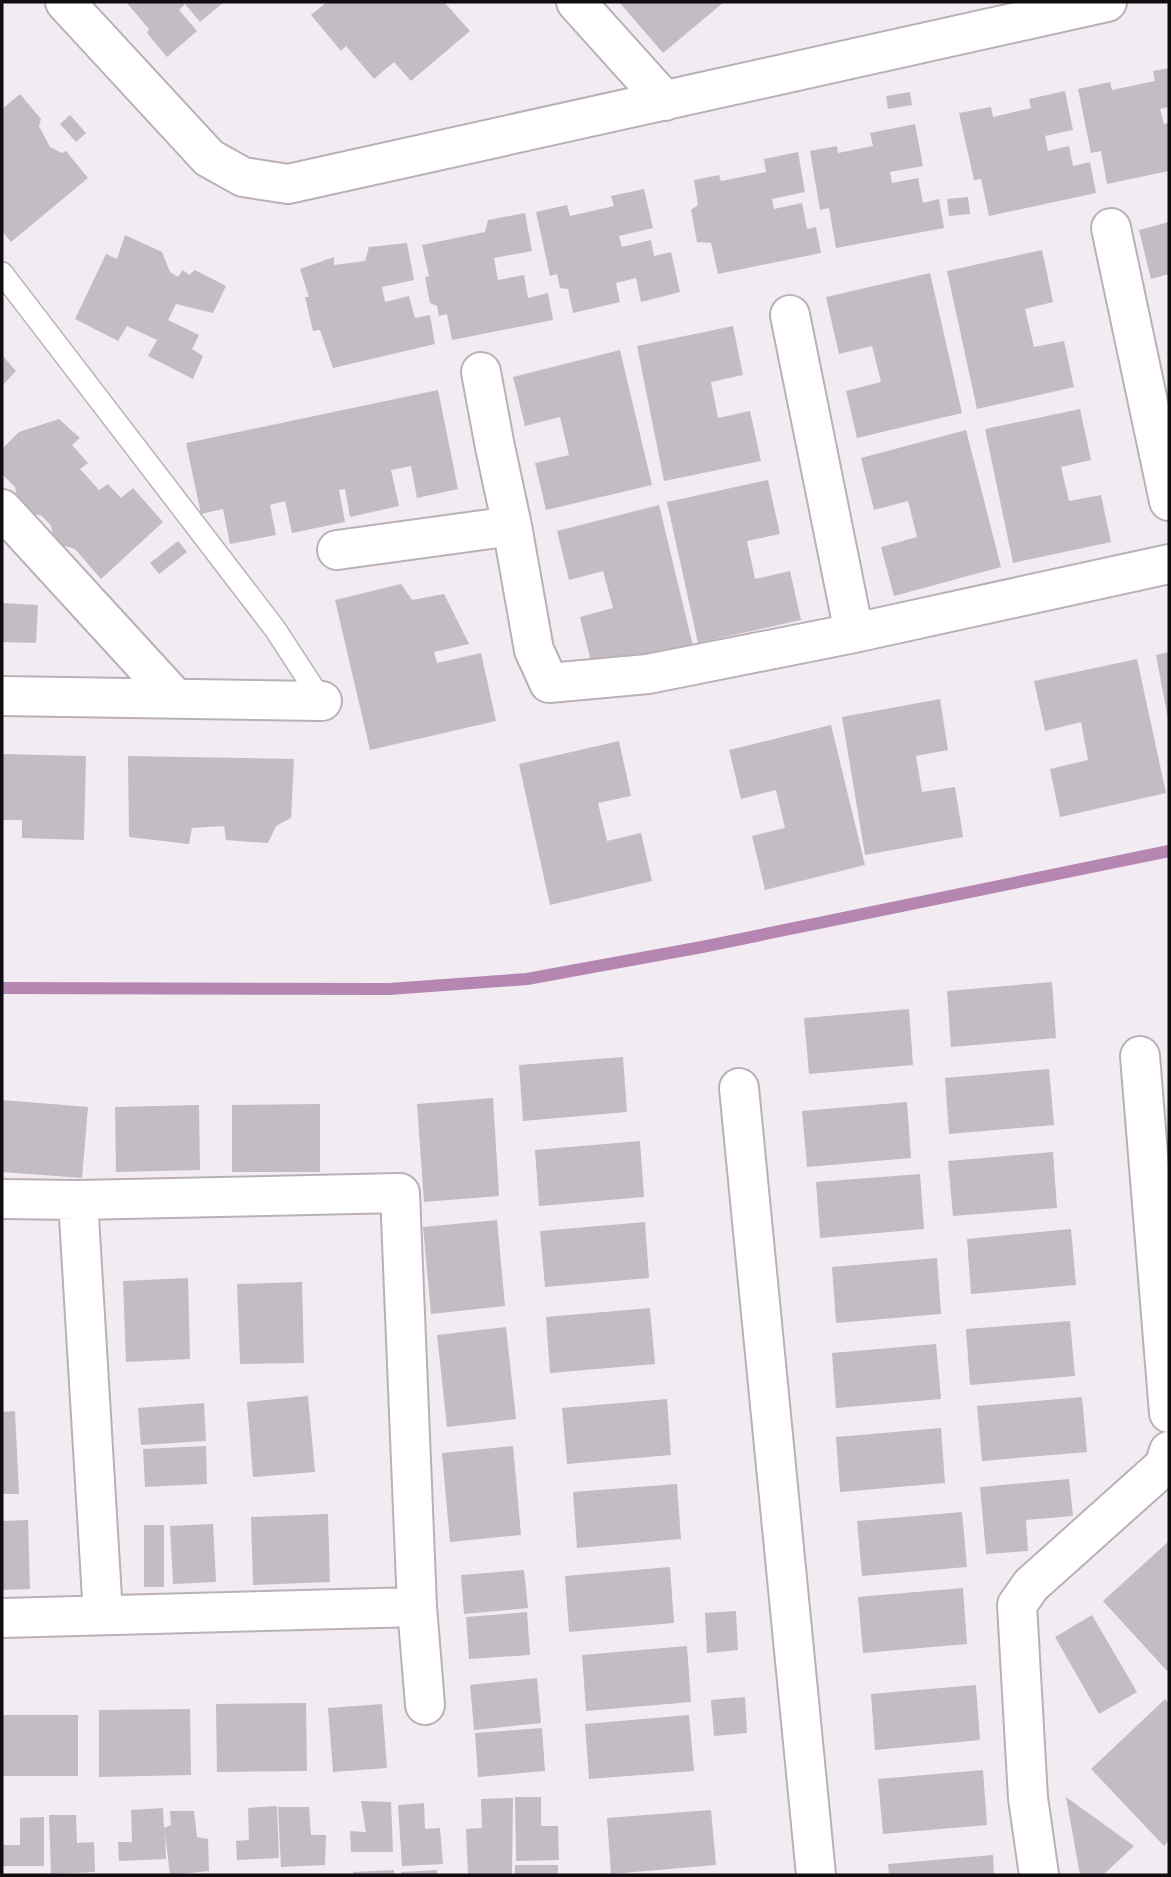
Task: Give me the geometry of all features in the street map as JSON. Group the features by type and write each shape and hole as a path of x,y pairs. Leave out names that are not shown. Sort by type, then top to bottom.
{"street":[{"path":"65,2 209,158 243,177 288,184 1091,3"},
{"path":"576,2 665,100"},
{"path":"1111,228 1169,501"},
{"path":"790,315 855,633"},
{"path":"481,372 534,650 549,683 648,674 855,633 1169,564"},
{"path":"2,509 176,698"},
{"path":"337,551 512,526"},
{"path":"2,695 323,701"},
{"path":"1140,1056 1169,1413"},
{"path":"739,1088 816,1875"},
{"path":"2,1199 78,1200 400,1193 417,1607 425,1705"},
{"path":"78,1200 103,1615"},
{"path":"1039,1875 1028,1798 1017,1605 1031,1584 1164,1466 1169,1451"},
{"path":"2,1618 417,1607"}],"lane":[{"path":"2,273 275,629 323,701"}],"building":[{"path":"126,2 224,2 200,22 185,4 179,10 197,31 167,57 147,33 149,29"},
{"path":"327,2 444,2 470,31 411,81 394,62 374,79 346,46 341,51 311,15"},
{"path":"619,2 724,2 663,53"},
{"path":"1169,68 1169,107 1160,109 1164,124 1169,123 1169,171 1107,184 1101,151 1091,153 1078,89 1110,82 1112,90 1155,81 1153,71"},
{"path":"1065,91 1073,130 1045,136 1048,151 1069,146 1073,166 1090,162 1096,193 989,216 981,179 974,180 959,113 991,107 993,117 1031,108 1029,99"},
{"path":"910,92 912,105 888,109 886,96"},
{"path":"20,94 41,119 39,126 50,147 62,153 66,151 88,178 11,242 2,231 2,109"},
{"path":"70,115 86,133 76,142 60,124"},
{"path":"915,124 923,166 890,172 892,183 918,178 923,203 939,199 944,228 836,248 829,208 820,210 810,151 837,146 838,153 873,146 870,133"},
{"path":"798,152 805,192 772,199 774,209 802,203 807,229 816,227 821,253 718,274 711,243 697,242 691,210 698,205 694,180 719,175 721,181 766,172 764,159"},
{"path":"644,189 653,228 619,236 622,247 651,240 654,256 671,252 680,292 641,302 636,278 616,283 620,302 573,313 568,289 560,288 557,274 550,276 536,212 567,205 570,216 614,206 611,196"},
{"path":"968,197 970,214 949,216 947,199"},
{"path":"525,213 532,251 494,258 498,280 524,275 528,298 548,293 553,320 452,340 447,314 439,316 437,306 430,303 425,277 429,276 422,245 485,232 488,220"},
{"path":"1169,222 1169,274 1151,279 1139,230"},
{"path":"125,235 162,252 170,272 178,277 183,270 189,275 195,270 226,286 213,313 176,304 168,320 199,335 192,349 203,356 193,379 148,356 157,340 127,326 118,341 75,319 106,254 117,259"},
{"path":"407,243 414,280 382,287 385,302 409,296 415,318 430,315 435,344 333,368 320,330 313,331 305,297 309,297 300,269 334,257 334,265 365,261 369,247"},
{"path":"1042,250 1053,302 1025,309 1034,347 1064,341 1074,387 977,409 947,271"},
{"path":"930,273 962,413 857,438 846,391 881,382 872,346 839,354 826,297"},
{"path":"733,326 743,375 711,382 718,418 750,411 761,461 664,481 637,346"},
{"path":"620,350 652,485 546,510 535,463 569,455 560,417 525,426 513,377"},
{"path":"2,355 16,371 2,386"},
{"path":"438,390 458,489 417,498 411,466 391,470 399,506 350,517 345,489 339,490 345,522 292,533 285,501 270,505 276,535 230,544 223,509 201,514 186,443"},
{"path":"1080,409 1091,460 1061,467 1069,501 1101,495 1111,542 1013,563 985,429"},
{"path":"59,419 80,438 72,445 88,463 80,469 99,490 108,484 121,498 133,488 163,522 101,579 75,549 55,543 51,526 42,516 25,512 18,502 15,487 2,474 2,449 19,432"},
{"path":"966,430 1001,567 894,596 881,547 917,537 908,501 874,510 861,458"},
{"path":"768,480 780,534 747,541 755,579 790,571 801,620 698,643 667,502"},
{"path":"659,505 693,646 593,670 580,617 613,608 603,571 569,580 557,531"},
{"path":"178,541 187,552 159,574 150,563"},
{"path":"401,584 412,600 444,594 469,644 434,652 437,663 481,653 496,721 370,750 335,600"},
{"path":"2,603 38,605 36,643 2,642"},
{"path":"1169,652 1169,719 1168,719 1156,655"},
{"path":"1137,659 1166,793 1060,817 1050,769 1088,760 1081,722 1045,731 1034,681"},
{"path":"940,699 948,750 916,756 922,792 955,787 963,837 865,855 842,717"},
{"path":"831,725 865,865 765,890 752,836 785,828 776,790 741,799 729,750"},
{"path":"619,741 631,796 598,803 607,841 641,833 652,881 550,905 519,764"},
{"path":"2,754 86,756 84,840 22,838 22,820 2,820"},
{"path":"128,756 294,759 291,818 276,826 268,843 226,840 224,826 192,828 189,844 129,837"},
{"path":"1052,982 1056,1038 951,1047 947,991"},
{"path":"909,1009 913,1065 809,1074 804,1018"},
{"path":"623,1057 627,1112 523,1121 519,1065"},
{"path":"1049,1069 1054,1125 949,1134 945,1078"},
{"path":"493,1098 499,1196 424,1202 417,1104"},
{"path":"2,1100 88,1107 82,1178 2,1172"},
{"path":"907,1102 911,1158 807,1167 802,1111"},
{"path":"320,1104 320,1172 232,1172 232,1105"},
{"path":"199,1105 200,1170 116,1172 115,1107"},
{"path":"640,1141 644,1197 539,1206 535,1150"},
{"path":"1053,1152 1057,1208 953,1216 948,1161"},
{"path":"920,1174 924,1229 820,1238 816,1182"},
{"path":"497,1220 505,1306 431,1314 423,1227"},
{"path":"645,1222 649,1278 545,1287 540,1231"},
{"path":"1071,1229 1076,1285 971,1294 967,1239"},
{"path":"937,1258 941,1314 836,1323 832,1267"},
{"path":"188,1278 190,1359 126,1362 123,1281"},
{"path":"302,1282 304,1363 240,1364 237,1284"},
{"path":"650,1308 655,1364 550,1373 546,1317"},
{"path":"1070,1321 1075,1376 970,1385 966,1329"},
{"path":"506,1327 516,1419 447,1427 437,1335"},
{"path":"936,1344 941,1399 836,1408 832,1353"},
{"path":"308,1396 315,1472 253,1477 247,1402"},
{"path":"1082,1397 1087,1452 982,1461 977,1406"},
{"path":"667,1399 671,1455 567,1464 562,1408"},
{"path":"204,1403 206,1441 141,1445 138,1408"},
{"path":"15,1411 19,1494 2,1494 2,1412"},
{"path":"941,1428 945,1483 840,1492 836,1437"},
{"path":"206,1446 207,1484 145,1487 143,1449"},
{"path":"513,1446 521,1535 450,1542 442,1453"},
{"path":"1069,1479 1073,1516 1026,1520 1028,1551 986,1554 980,1487"},
{"path":"677,1484 681,1539 577,1548 573,1492"},
{"path":"962,1512 967,1567 862,1576 857,1521"},
{"path":"328,1514 330,1582 253,1585 251,1517"},
{"path":"28,1520 30,1589 2,1590 2,1521"},
{"path":"213,1524 216,1582 173,1584 170,1526"},
{"path":"144,1525 164,1525 164,1587 144,1587"},
{"path":"1169,1541 1169,1669 1167,1671 1103,1601"},
{"path":"670,1567 674,1623 569,1632 565,1576"},
{"path":"524,1570 528,1608 464,1614 461,1575"},
{"path":"963,1588 967,1644 863,1653 858,1597"},
{"path":"736,1611 738,1650 707,1653 705,1613"},
{"path":"527,1612 530,1655 469,1659 466,1617"},
{"path":"1092,1615 1137,1692 1099,1714 1055,1637"},
{"path":"687,1646 691,1702 586,1711 582,1655"},
{"path":"537,1678 541,1723 474,1730 470,1685"},
{"path":"976,1685 980,1740 875,1750 871,1694"},
{"path":"745,1697 747,1733 714,1736 711,1700"},
{"path":"1165,1699 1169,1704 1169,1840 1164,1846 1091,1769"},
{"path":"306,1703 307,1771 217,1772 216,1704"},
{"path":"382,1704 387,1768 333,1772 328,1708"},
{"path":"190,1709 191,1775 99,1777 99,1710"},
{"path":"2,1715 78,1715 78,1776 2,1776"},
{"path":"689,1715 694,1771 589,1779 585,1724"},
{"path":"542,1728 545,1771 478,1777 475,1733"},
{"path":"983,1770 987,1825 883,1834 878,1779"},
{"path":"515,1797 541,1797 541,1826 558,1826 559,1860 516,1861"},
{"path":"1066,1797 1134,1846 1103,1875 1080,1875"},
{"path":"513,1798 512,1875 468,1875 466,1829 482,1828 481,1799"},
{"path":"361,1801 391,1802 393,1852 351,1852 350,1831 366,1832"},
{"path":"424,1803 425,1829 440,1828 443,1864 402,1866 398,1805"},
{"path":"277,1806 279,1858 237,1860 236,1841 249,1840 248,1808"},
{"path":"278,1807 309,1807 311,1835 326,1835 325,1865 281,1867"},
{"path":"163,1808 164,1828 171,1825 170,1811 194,1811 197,1837 208,1839 209,1871 170,1875 165,1833 166,1859 119,1861 118,1842 132,1842 131,1810"},
{"path":"711,1810 716,1865 611,1874 607,1818"},
{"path":"49,1815 76,1815 77,1843 94,1842 95,1872 51,1874"},
{"path":"44,1817 44,1866 2,1866 2,1845 20,1845 20,1818"},
{"path":"993,1855 994,1875 889,1875 888,1864"},
{"path":"515,1865 558,1865 558,1875 515,1875"},
{"path":"394,1870 394,1875 353,1875 353,1872"},
{"path":"437,1870 437,1875 401,1875 401,1872"}],"waterway":[{"path":"2,988 389,989 527,979 702,947 1169,851"}]}
